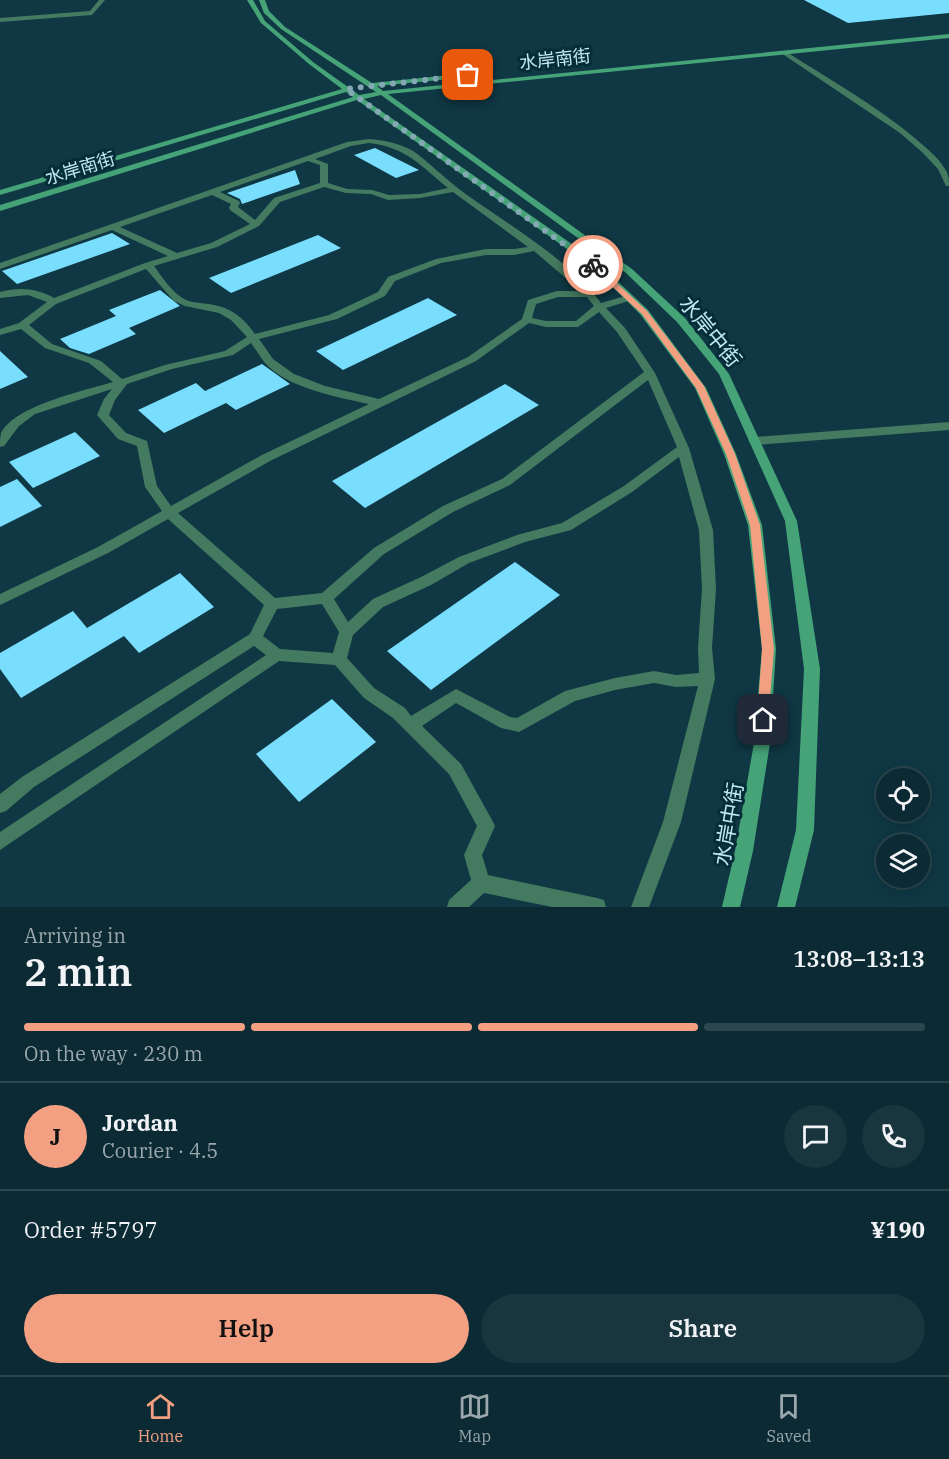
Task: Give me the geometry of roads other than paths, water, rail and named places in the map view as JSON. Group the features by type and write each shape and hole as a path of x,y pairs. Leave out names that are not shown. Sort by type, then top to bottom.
{"street":[{"path":"0,20 92,13 102,0"},
{"name":"水岸中街","path":"250,0 256,13 272,30 356,98 566,244 609,278 644,312 700,388 730,454 755,525 768,661 762,743 744,851 731,907"},
{"name":"水岸中街","path":"262,0 266,12 283,28 371,85 596,246 645,284 681,320 724,374 791,521 812,669 805,830 786,907"},
{"name":"水岸南街","path":"564,66 949,29"},
{"name":"水岸南街","path":"0,208 356,98 382,93 949,36"},
{"path":"783,52 920,144 947,175 949,184"},
{"name":"水岸南街","path":"0,193 346,89 468,75"},
{"path":"0,266 350,144 369,141 388,143 409,152 454,189 536,248 590,294 621,330 650,373 683,448 706,530 709,589 705,648 707,679 672,822 640,907"},
{"path":"307,159 324,164 324,184"},
{"path":"0,332 23,325 53,302 148,265 178,258 214,245 256,224 277,200 324,184 346,191 372,192 388,198 420,196 454,189"},
{"path":"213,192 237,203 233,208 256,224"},
{"path":"112,227 178,258"},
{"path":"0,443 15,423 31,412 169,367 229,353 254,337 333,317 382,294 391,279 439,261 486,252 514,252 536,248"},
{"path":"148,265 164,285 182,301 227,312 254,337 270,362 283,373 321,387 380,403"},
{"path":"0,295 14,291 39,292 53,302"},
{"path":"0,600 103,550 266,458 472,359 527,320 531,302 557,294 590,294"},
{"path":"527,320 546,324 578,324 599,307 629,298"},
{"path":"23,325 41,344 68,356 95,362 122,384"},
{"path":"122,384 110,399 103,415 122,436 143,444 151,487 169,512 272,604 326,598 379,550 448,509 506,482 650,373"},
{"path":"754,441 949,426"},
{"path":"339,659 346,632 378,603 464,560 522,538 566,527 628,489 683,448"},
{"path":"326,598 346,632"},
{"path":"0,805 28,782 255,638 272,604"},
{"path":"255,638 278,655 339,659 369,693 399,713 455,769 486,826 473,855 481,883"},
{"path":"0,842 278,655"},
{"path":"410,725 456,695 507,723 519,725 571,696 615,684 654,677 676,681 707,679"},
{"path":"456,907 481,883"},
{"path":"481,883 597,907"}]}
